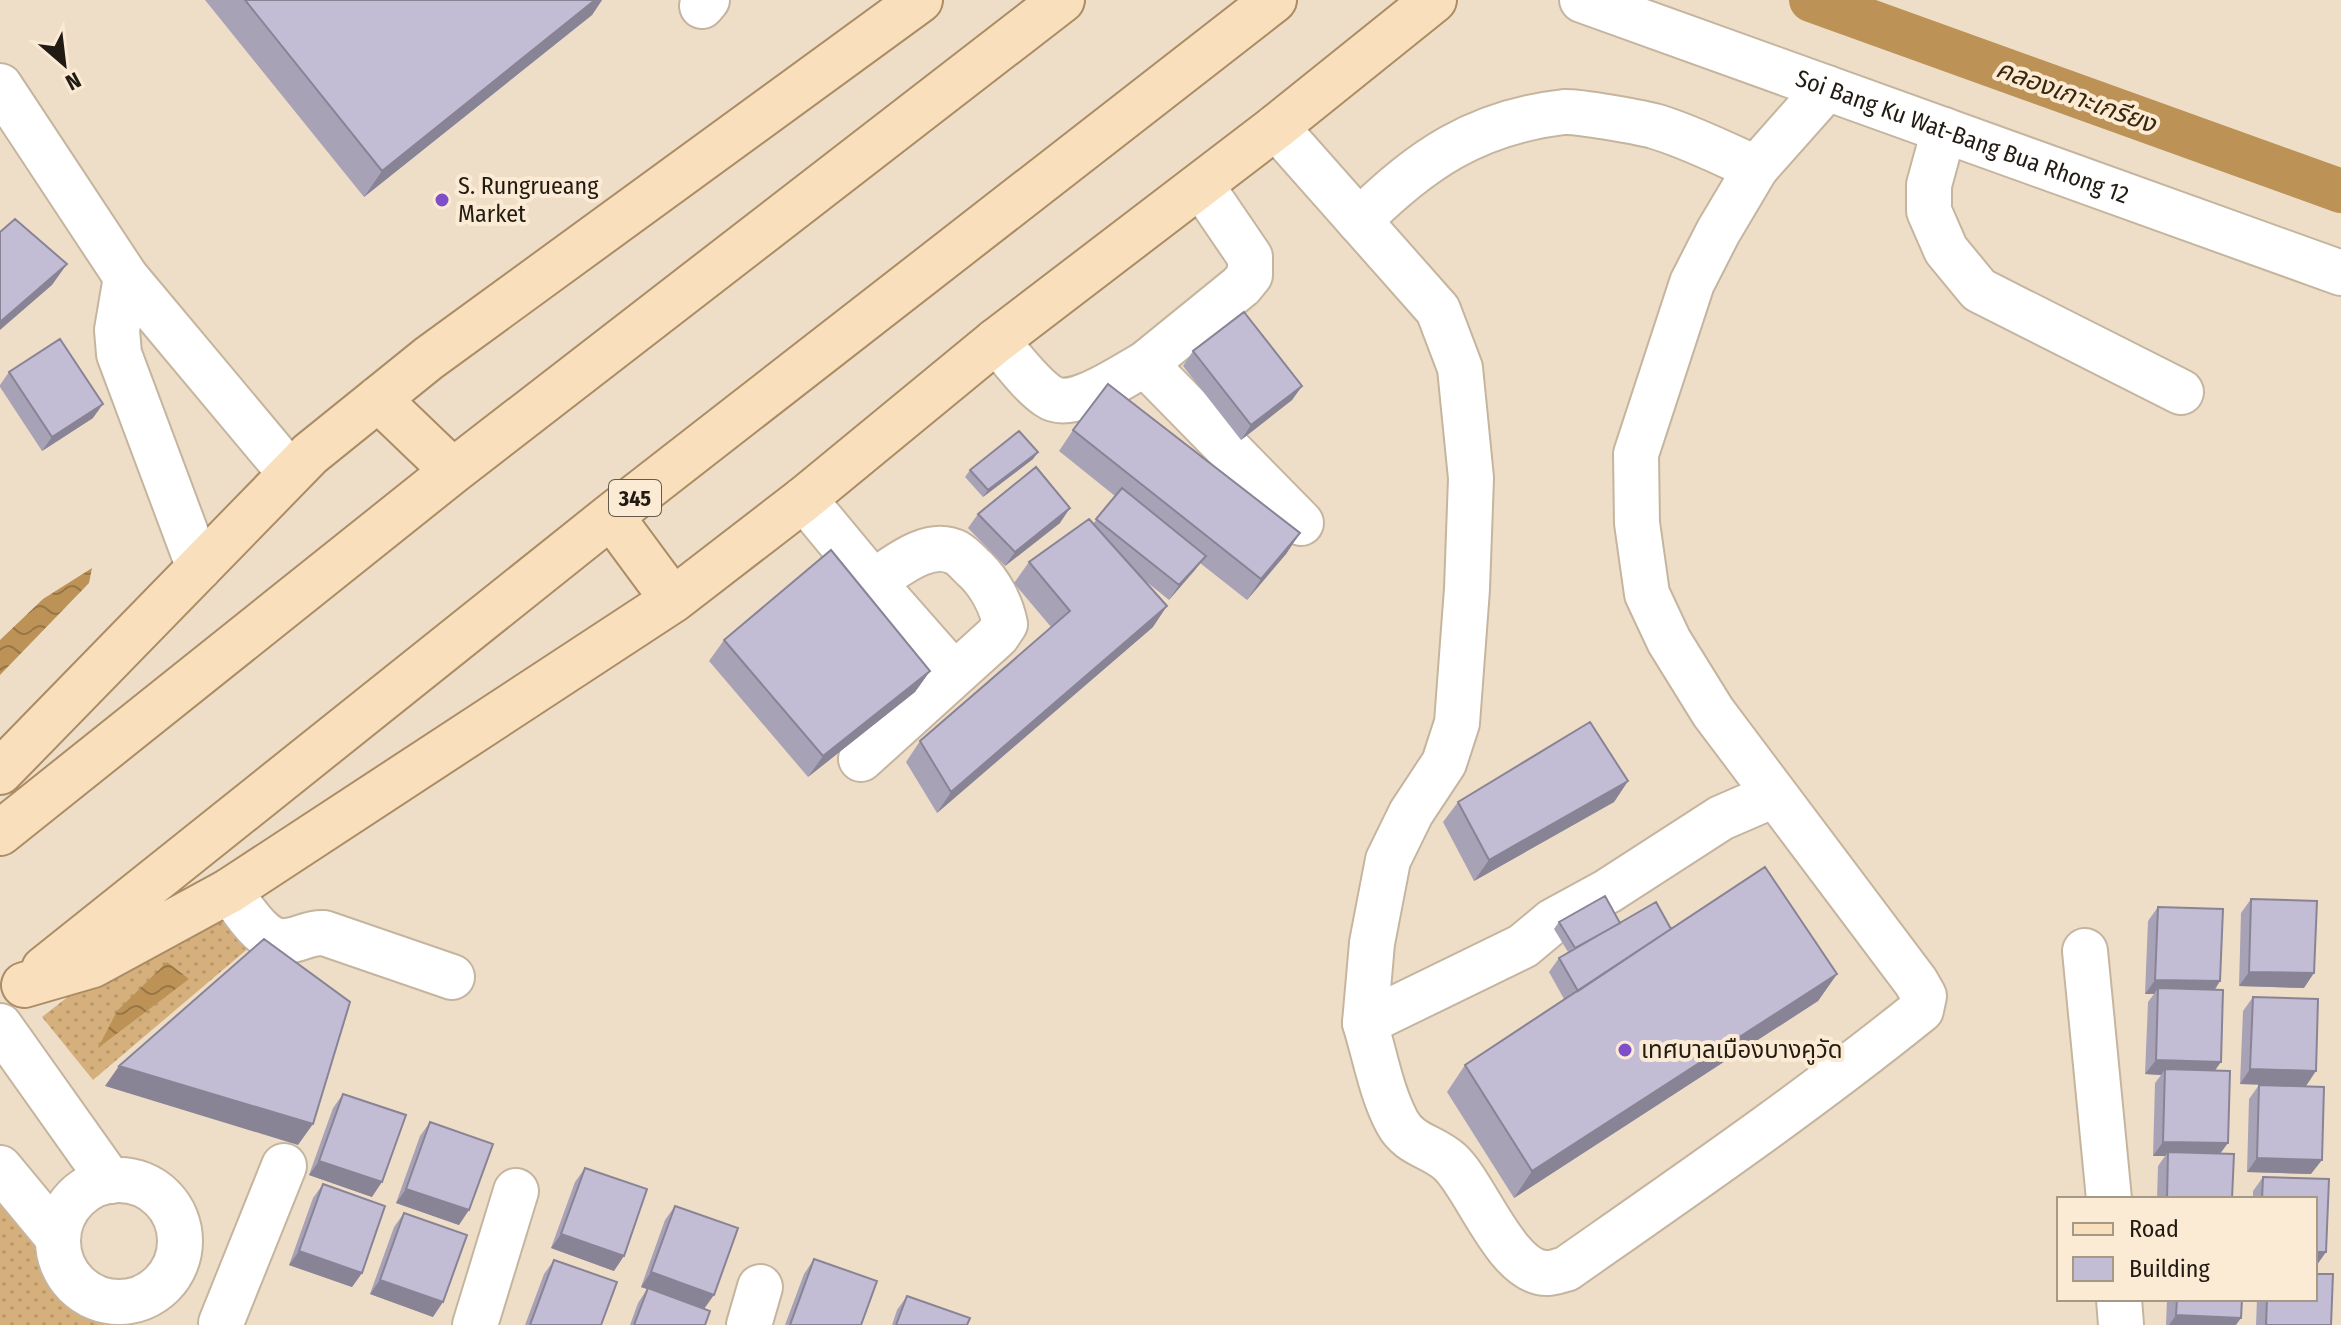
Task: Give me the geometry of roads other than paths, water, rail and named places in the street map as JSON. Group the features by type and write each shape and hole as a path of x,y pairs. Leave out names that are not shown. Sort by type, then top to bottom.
{"main road":[{"path":"0,772 310,454 429,358 920,0"},
{"path":"0,833 453,471 1062,0"},
{"name":"345","path":"12,994 611,516 1274,0"},
{"path":"12,994 93,965 229,891 673,600 804,499 996,341 1276,127 1434,0"},
{"path":"378,399 453,471"},
{"path":"611,516 673,600"}],"street":[{"name":"Soi Bang Ku Wat-Bang Bua Rhong 12","path":"1582,0 2341,273"},
{"path":"0,86 126,277 290,473"},
{"path":"1276,127 1438,310 1460,368 1471,478 1457,723 1444,763 1411,813 1388,860 1372,943 1365,1023 1389,1101 1398,1123 1411,1141 1451,1163 1517,1259 1547,1274 1566,1269 1740,1148 1864,1057 1921,1010 1924,996 1916,982 1713,712 1669,641 1647,594 1637,523 1636,454 1692,283 1756,168 1827,88"},
{"path":"1359,221 1388,192 1441,151 1490,128 1567,112 1655,127 1756,168"},
{"path":"1944,130 1929,185 1929,211 1946,250 1979,290 2181,392"},
{"path":"996,341 1047,396 1063,402 1080,399 1145,364 1241,286 1250,275 1250,257 1201,185"},
{"path":"126,277 117,330 119,354 199,568"},
{"path":"1145,364 1301,523"},
{"path":"804,499 954,674"},
{"path":"861,759 997,636 1005,624 1003,613 986,580 958,553 942,549 918,553 873,582"},
{"path":"1365,1023 1523,946 1553,921 1608,891 1721,818 1774,795"},
{"path":"229,891 263,932 277,941 289,941 312,932 324,933 452,977"},
{"path":"2085,951 2109,1197"},
{"path":"0,1026 110,1181"},
{"path":"155,1291 223,1324 284,1166"},
{"path":"0,1168 58,1238"},
{"path":"127,1180 157,1192 169,1204 181,1234 176,1266 167,1280 140,1300 123,1303 105,1301 75,1285 65,1271 58,1238 61,1221 74,1200 94,1185 127,1180"},
{"path":"475,1325 516,1191"},
{"path":"2119,1301 2121,1325"}],"water":[{"path":"92,568 89,583 0,675 0,640 43,599"},
{"path":"167,962 189,979 98,1048 117,1011"}],"waterway":[{"name":"คลองเกาะเกรียง","path":"1811,0 2341,191"}],"place":[{"name":"S. Rungrueang Market","path":"442,200"},
{"name":"เทศบาลเมืองบางคูวัด","path":"1625,1050"}]}
